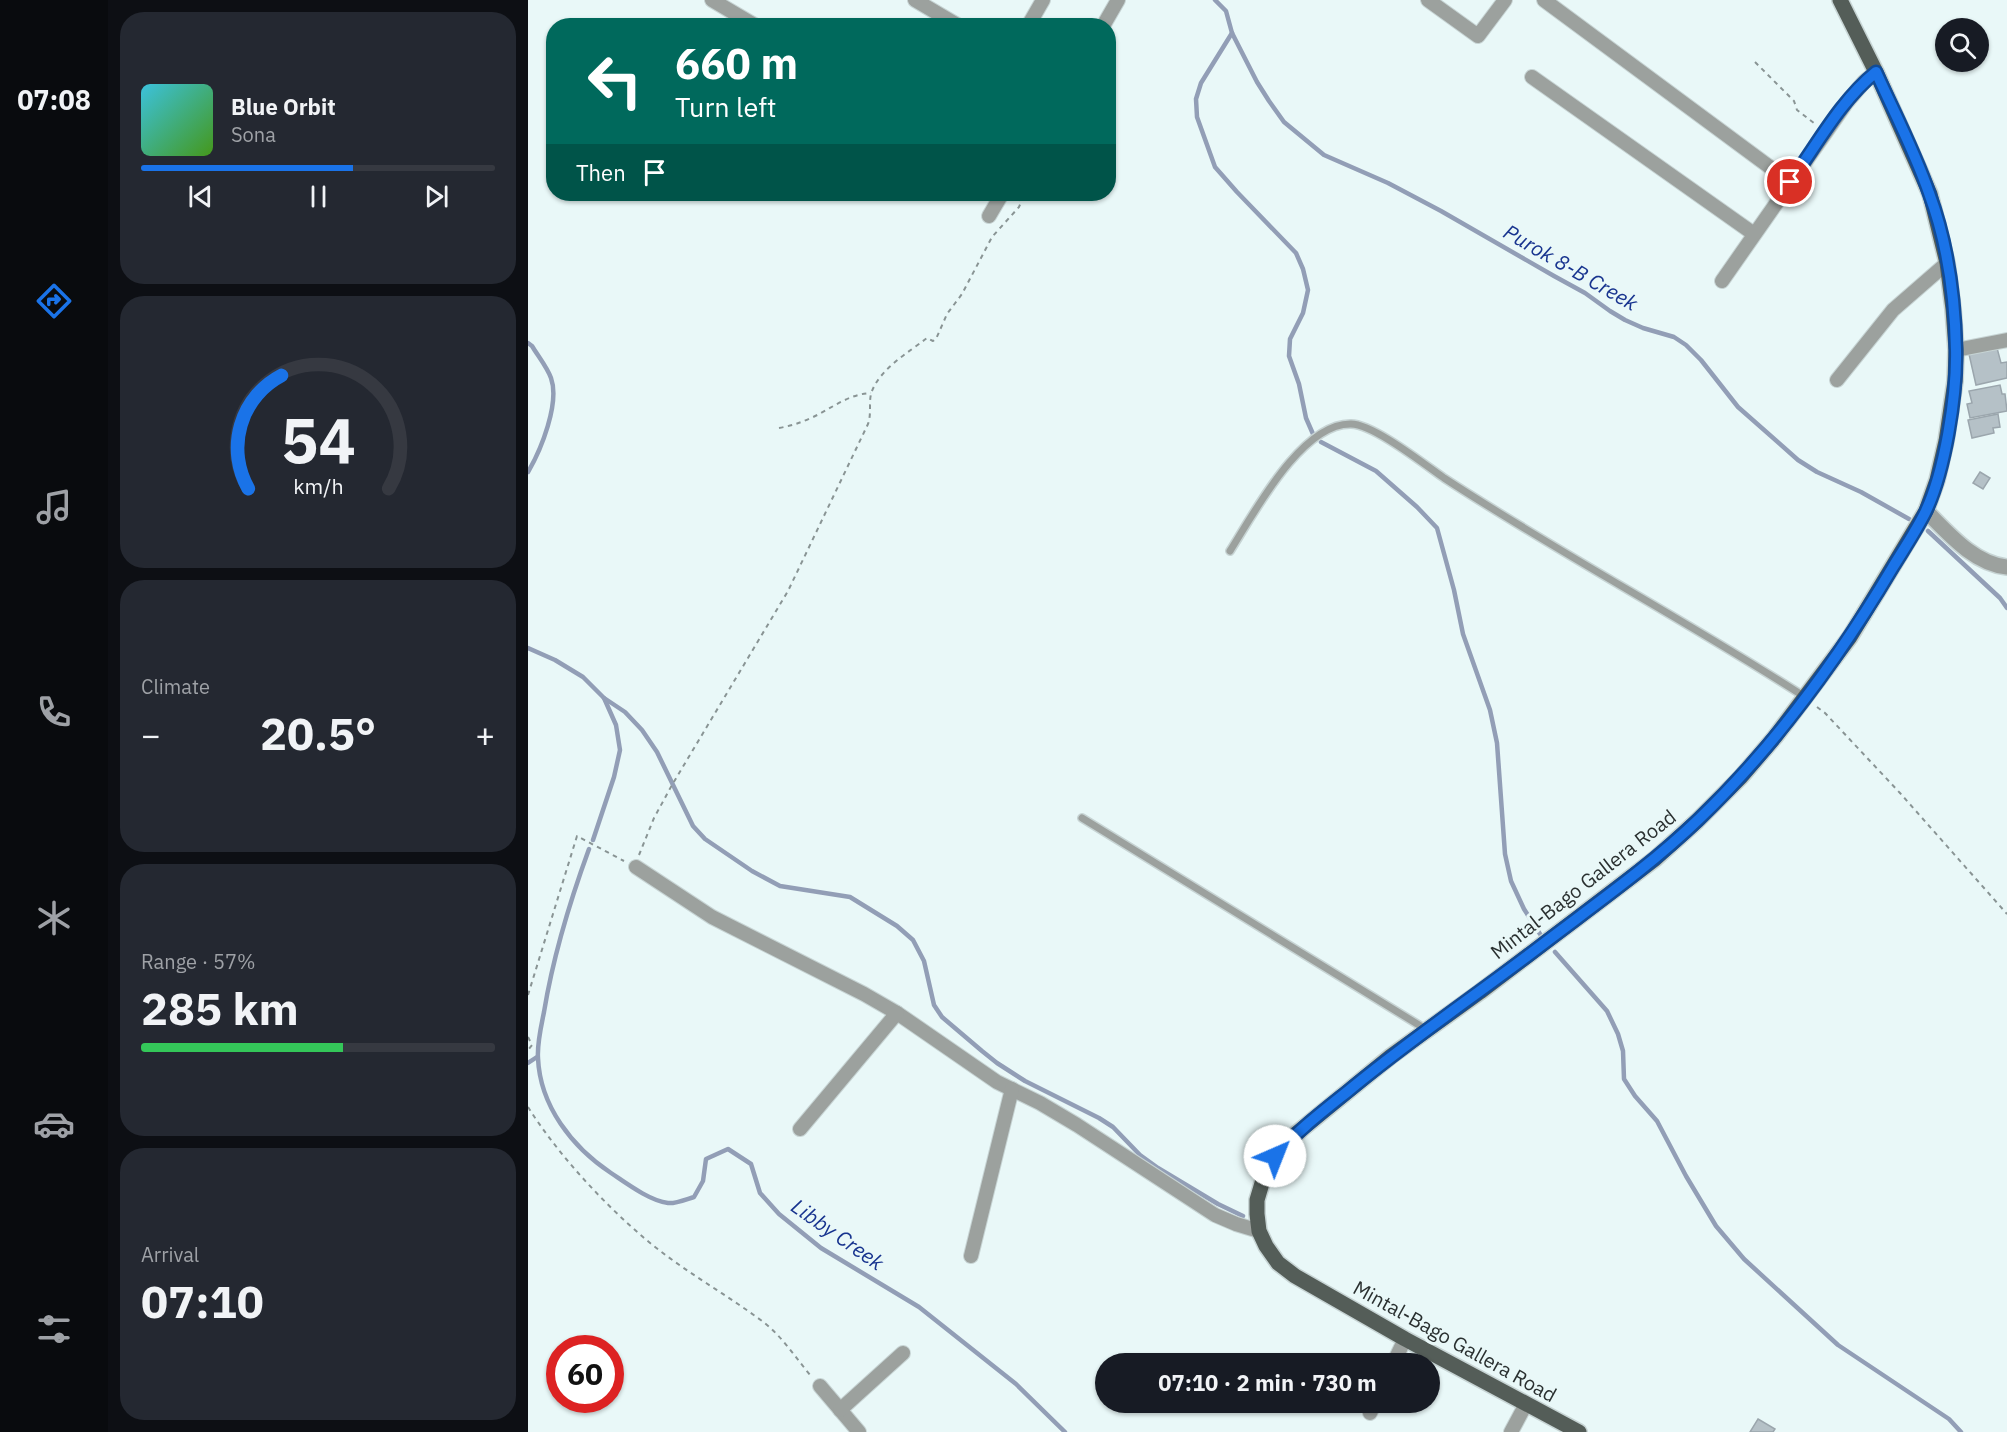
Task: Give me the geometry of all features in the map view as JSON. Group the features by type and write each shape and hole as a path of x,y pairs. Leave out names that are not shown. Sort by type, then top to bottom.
{"main road":[{"name":"Mintal-Bago Gallera Road","path":"1579,1432 1405,1339 1295,1276 1278,1263 1266,1246 1259,1230 1257,1214 1260,1186 1275,1156 1320,1114 1391,1056 1663,851 1741,777 1775,737 1850,637 1926,511 1937,480 1946,441 1955,381 1956,350 1947,263 1930,194 1876,72 1840,0"}],"street":[{"path":"712,0 742,18"},
{"path":"915,0 945,18"},
{"path":"1033,18 1044,0"},
{"path":"1108,18 1118,0"},
{"path":"1428,0 1478,36 1505,0"},
{"path":"1544,0 1790,182"},
{"path":"1722,281 1855,92 1876,72"},
{"path":"1532,77 1754,234"},
{"path":"989,216 998,201"},
{"path":"1837,380 1893,310 1947,263"},
{"path":"1956,350 2007,340"},
{"path":"1926,511 1964,547 1985,561 2007,567"},
{"path":"636,867 712,917 897,1013 997,1082 1077,1125 1215,1215 1259,1230"},
{"path":"800,1129 897,1013"},
{"path":"971,1256 1012,1089"},
{"path":"1399,1353 1405,1339"},
{"path":"840,1410 903,1353"},
{"path":"820,1386 859,1432"},
{"path":"1511,1432 1526,1404"}],"lane":[{"path":"1230,552 1272,485 1309,442 1321,433 1336,427 1350,424 1364,427 1805,697"},
{"path":"1082,818 1427,1030"}],"path":[{"path":"1755,63 1794,101 1797,110 1825,133"},
{"path":"528,995 577,836 636,867 654,818 672,785 788,591 868,424 872,413 871,393 876,384 897,362 927,338 933,341 936,339 947,314 962,294 992,237 1019,207 1020,201"},
{"path":"779,428 812,418 852,396 871,393"},
{"path":"1825,713 1900,793 2007,914"},
{"path":"528,1037 532,1045 528,1050"},
{"path":"528,1107 546,1135 581,1176 642,1237 701,1281 763,1322 778,1335 820,1386"}],"building":[{"path":"1997,348 2001,363 2007,362 2007,378 1976,385 1969,354"},
{"path":"2000,385 2002,394 2005,394 2007,411 1970,418 1967,404 1972,403 1969,391"},
{"path":"1998,414 2000,427 1993,428 1994,433 1972,438 1968,420"},
{"path":"1980,472 1990,478 1983,489 1973,483"},
{"path":"1758,1419 1775,1429 1773,1432 1750,1432"}],"waterway":[{"name":"Purok 8-B Creek","path":"1215,0 1226,11 1232,33 1269,101 1284,122 1324,155 1388,183 1441,211 1585,293 1625,320 1674,337 1701,360 1738,407 1798,460 1909,519"},
{"path":"1232,33 1201,83 1196,99 1197,117 1215,167 1296,253 1303,269 1308,290 1303,313 1290,339 1289,356 1299,384 1306,418 1313,434"},
{"name":"Libby Creek","path":"528,343 547,370 553,388 548,426 528,472"},
{"path":"1321,442 1376,471 1437,528 1463,634 1490,710 1497,743 1505,854 1511,881 1524,909 1540,934"},
{"name":"Purok 8-B Creek","path":"1928,531 2000,598 2007,608"},
{"name":"Libby Creek","path":"528,648 555,660 583,677 604,698 616,725 620,750 614,777 593,840"},
{"path":"604,698 625,712 642,730 657,752 693,826 705,839 752,871 780,886 850,897 897,926 913,940 924,961 934,1005 942,1017 982,1051 1025,1081 1099,1118 1113,1127 1140,1155 1158,1168 1218,1204 1243,1216"},
{"name":"Libby Creek","path":"589,849 557,950 538,1047 540,1076 545,1093 552,1109 571,1138 597,1163 624,1182 646,1195 668,1203 694,1197 703,1181 706,1159 728,1149 751,1164 760,1193 779,1214 821,1248 919,1307 1016,1384 1065,1432"},
{"path":"1555,952 1607,1011 1623,1051 1624,1079 1635,1096 1657,1121 1716,1226 1744,1259 1838,1345 1949,1419 1961,1432"},
{"path":"528,1063 537,1057"}],"route":[{"path":"1275,1156 1297,1133 1391,1056 1480,992 1654,859 1697,821 1741,777 1775,737 1850,637 1926,511 1937,480 1951,414 1956,350 1953,309 1947,263 1930,194 1876,72 1847,102 1790,182"}]}
